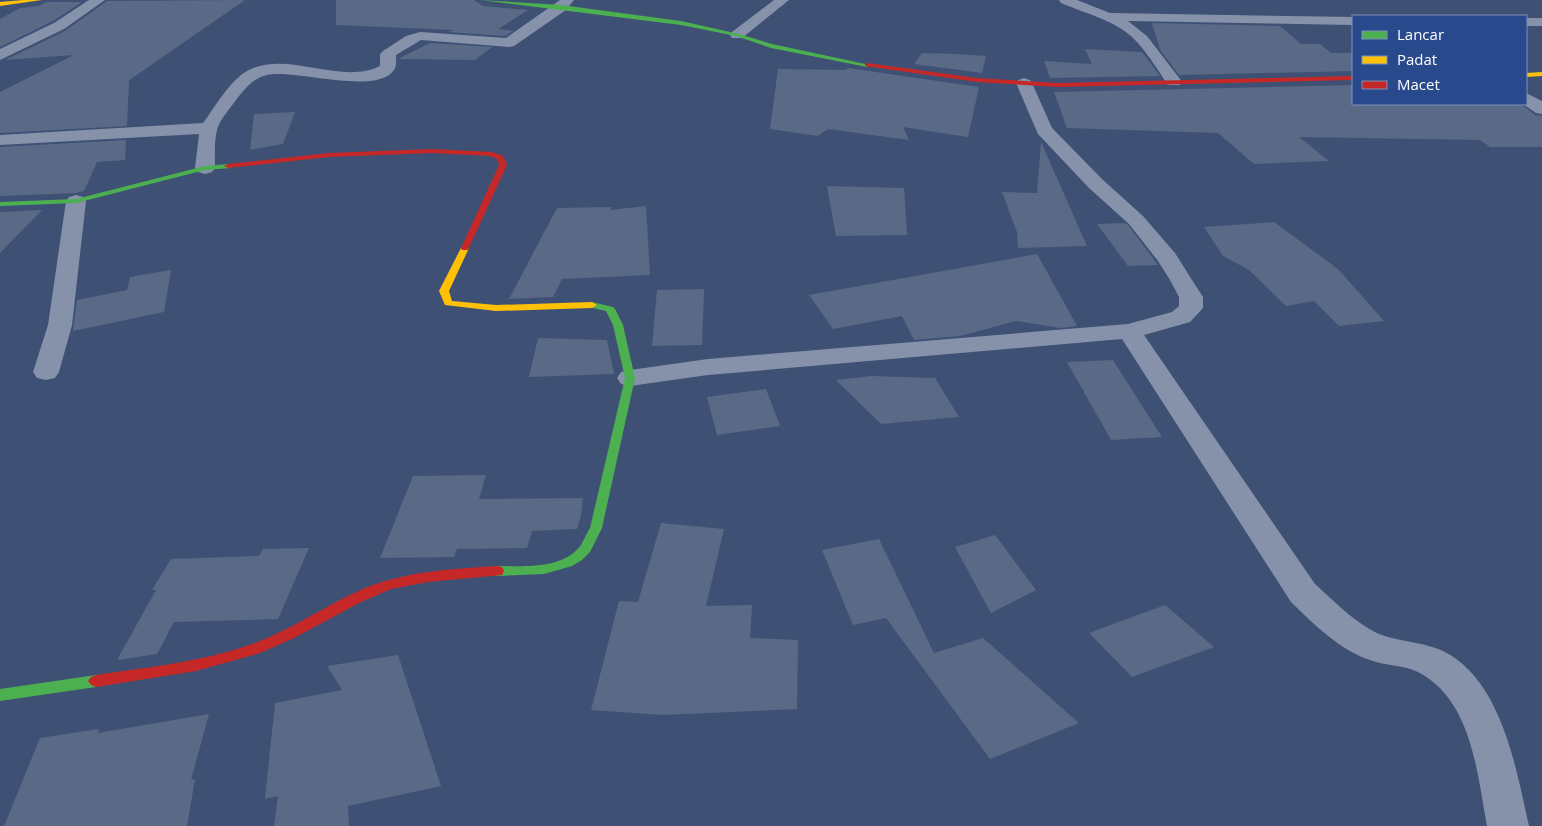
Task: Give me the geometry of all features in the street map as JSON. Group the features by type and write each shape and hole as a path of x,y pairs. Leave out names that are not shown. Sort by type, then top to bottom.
{"street":[{"path":"0,4 38,0"},
{"path":"0,55 59,26 98,0"},
{"path":"483,0 564,3 737,35 771,46 863,64 977,80 1024,83 1352,78"},
{"path":"737,35 782,0"},
{"path":"1066,0 1110,17 1131,29 1174,82"},
{"path":"204,168 208,128 249,77 259,72 280,70 369,76 386,70 389,65 388,54 416,37 431,36 509,43 564,3"},
{"path":"1110,17 1352,21"},
{"path":"1527,22 1542,22"},
{"path":"1527,75 1542,74"},
{"path":"630,378 708,367 1129,331 1181,317 1191,308 1191,297 1167,258 1136,220 1096,184 1044,130 1024,83"},
{"path":"1527,99 1542,109"},
{"path":"0,140 208,128"},
{"path":"0,204 76,201 204,168 329,155 432,151 492,154 500,158 503,165 490,197 444,292 448,303 498,308 589,304 610,309 619,323 625,364 630,378 596,528 584,550 568,562 546,568 434,576 389,586 360,597 316,621 256,649 199,664 43,690 0,695"},
{"path":"46,372 60,324 76,201"},
{"path":"1129,331 1303,593 1337,624 1358,637 1381,650 1423,658 1441,668 1459,683 1479,717 1490,742 1508,826"}],"building":[{"path":"245,0 128,81 127,126 0,133 0,92 74,55 5,60 65,31 107,1"},
{"path":"336,0 474,0 483,6 528,10 498,29 513,31 505,36 449,32 454,30 336,25"},
{"path":"46,2 82,2 53,21 0,47 0,19 20,8 39,6"},
{"path":"1152,23 1280,26 1301,44 1320,44 1331,53 1352,53 1352,71 1179,75 1160,50"},
{"path":"430,43 492,47 475,60 398,59"},
{"path":"1085,49 1142,52 1160,76 1050,78 1044,61 1092,64"},
{"path":"922,53 986,56 982,73 914,64"},
{"path":"848,68 979,87 968,137 903,127 909,140 828,129 818,136 770,129 778,69 846,70"},
{"path":"1352,85 1352,105 1522,105 1535,115 1542,116 1542,147 1490,147 1480,140 1299,137 1329,161 1254,164 1218,133 1067,128 1054,92"},
{"path":"295,112 283,144 250,150 254,114"},
{"path":"126,140 125,160 97,162 84,191 76,193 0,196 0,147"},
{"path":"1041,142 1087,246 1018,248 1017,232 1002,192 1037,193"},
{"path":"827,186 904,188 907,235 836,236"},
{"path":"646,206 650,275 562,279 553,297 509,299 557,208 611,207 611,210"},
{"path":"42,210 0,253 0,212"},
{"path":"1274,222 1338,269 1384,321 1339,326 1314,301 1286,306 1249,270 1223,256 1204,227"},
{"path":"1125,223 1158,265 1128,266 1097,224"},
{"path":"1037,254 1077,326 1061,328 1016,321 960,336 914,340 902,316 833,329 809,295"},
{"path":"171,270 164,312 73,331 77,300 127,290 130,277"},
{"path":"704,289 702,345 652,346 657,290"},
{"path":"538,338 607,340 614,374 529,377"},
{"path":"1113,360 1162,437 1111,440 1067,362"},
{"path":"871,376 935,378 959,417 881,424 836,380"},
{"path":"766,389 780,426 717,435 707,397"},
{"path":"486,475 479,499 583,498 577,529 532,531 527,548 457,549 454,557 380,558 413,476"},
{"path":"661,523 724,529 706,606 752,605 750,638 798,640 797,709 663,715 591,710 619,601 638,602"},
{"path":"995,535 1036,590 991,613 955,547"},
{"path":"879,539 934,653 983,638 1079,723 990,759 886,618 853,625 822,550"},
{"path":"309,548 278,619 174,622 157,654 117,660 156,590 152,590 171,559 259,556 263,549"},
{"path":"1165,605 1214,647 1132,677 1089,633"},
{"path":"398,655 441,786 348,806 349,826 274,826 278,796 265,799 275,703 342,690 327,666"},
{"path":"209,714 191,780 195,779 187,826 4,826 40,738 99,729 98,733"}],"traffic: fast":[{"path":"483,0 561,7 681,23 737,35 771,46 867,65"},
{"path":"0,204 76,201 205,168 228,166"},
{"path":"497,571 544,569 567,563 585,549 596,528 630,378 618,325 610,309 592,305"},
{"path":"0,695 96,681"}],"traffic: slow":[{"path":"0,4 39,0"},
{"path":"1527,75 1542,74"},
{"path":"465,248 444,291 448,303 496,308 592,305"}],"traffic: jam":[{"path":"867,65 977,80 1057,85 1352,78"},
{"path":"228,166 329,155 432,151 492,154 500,158 503,165 465,248"},
{"path":"96,681 196,665 255,649 289,634 371,591 401,581 442,575 497,571"}]}
